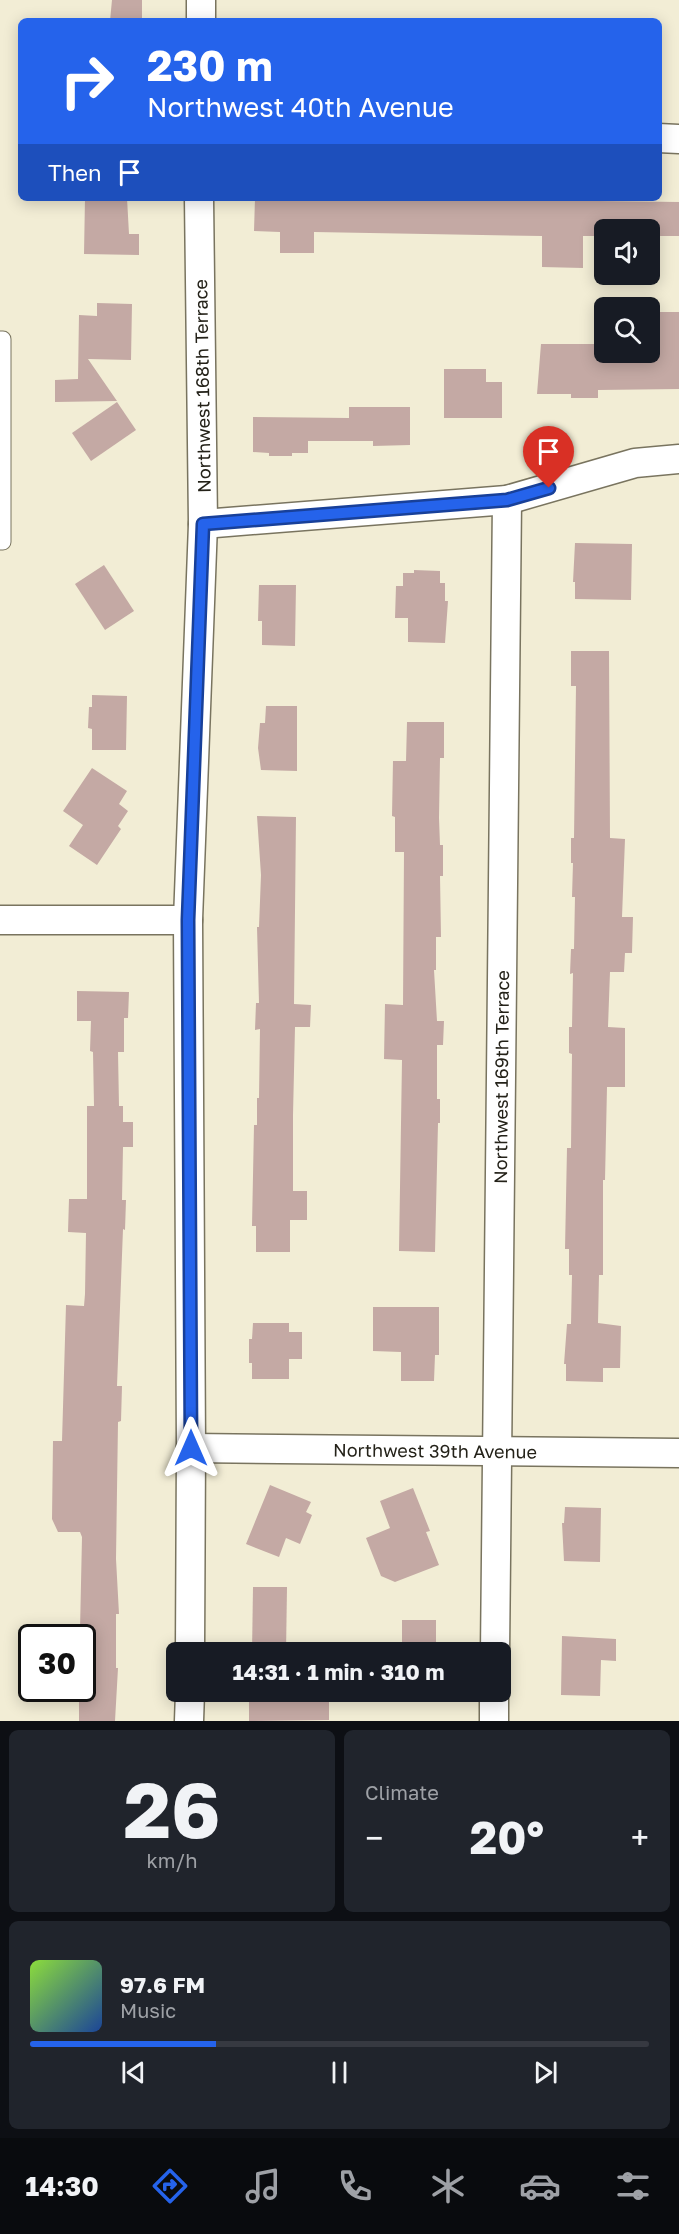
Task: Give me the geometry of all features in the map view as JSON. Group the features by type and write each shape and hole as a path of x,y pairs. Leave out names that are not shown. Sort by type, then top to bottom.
{"street":[{"path":"201,0 201,18"},
{"path":"662,138 679,139"},
{"name":"Northwest 168th Terrace","path":"190,1642 188,920 203,524 199,201"},
{"path":"203,524 507,500 635,464 679,459"},
{"name":"Northwest 169th Terrace","path":"495,1642 507,500"},
{"path":"0,920 188,920"},
{"name":"Northwest 39th Avenue","path":"191,1448 679,1453"},
{"path":"189,1721 190,1702"},
{"path":"494,1702 494,1721"}],"lane":[{"path":"0,339 3,339 3,542 0,542"}],"building":[{"path":"112,0 142,0 142,18 110,18"},
{"path":"85,201 127,201 129,234 139,234 139,255 84,254"},
{"path":"255,201 679,202 679,236 660,236 660,219 594,219 594,236 583,236 583,268 542,267 542,236 314,232 314,253 280,253 280,232 254,231"},
{"path":"97,303 132,304 131,360 88,359 117,401 55,402 55,380 78,379 79,315 97,316"},
{"path":"660,312 679,312 679,389 598,390 598,398 571,398 571,394 537,394 541,344 594,344 594,363 660,363"},
{"path":"444,369 486,369 486,382 502,382 502,418 444,418"},
{"path":"117,402 136,430 91,461 72,433"},
{"path":"349,407 410,407 410,445 373,446 373,441 308,441 308,453 269,456 269,453 253,452 253,417 349,418"},
{"path":"575,543 632,544 631,600 575,599 575,582 573,582"},
{"path":"104,565 134,611 105,630 75,584"},
{"path":"414,570 440,571 440,583 445,583 445,601 448,601 445,643 408,642 408,618 395,618 396,586 403,586 403,573 414,573"},
{"path":"259,585 296,585 295,646 262,645 262,621 258,621"},
{"path":"571,651 609,651 610,838 625,839 622,917 633,917 632,953 625,953 624,972 610,972 608,1027 625,1028 625,1087 607,1087 605,1180 603,1180 603,1275 599,1275 598,1323 621,1326 620,1368 603,1368 603,1382 566,1381 566,1364 564,1364 567,1324 571,1324 572,1275 569,1275 569,1249 565,1249 567,1148 571,1148 572,1054 569,1053 569,1027 572,1027 573,973 570,974 571,949 574,949 575,897 572,897 571,838 574,838 576,686 571,686"},
{"path":"92,695 127,696 126,750 92,750 92,729 88,728"},
{"path":"266,706 297,706 297,771 261,770 258,748 260,723 265,723"},
{"path":"407,722 444,722 444,758 440,758 439,818 440,845 443,845 443,876 440,876 441,937 436,937 436,970 434,970 437,1021 444,1021 443,1045 437,1045 437,1099 440,1099 440,1123 438,1123 435,1252 399,1251 402,1060 384,1059 385,1004 403,1005 404,852 395,852 395,817 392,816 393,761 406,761"},
{"path":"92,768 127,791 119,804 128,811 118,826 121,829 97,865 69,846 83,825 63,811"},
{"path":"257,816 296,817 294,1004 311,1005 310,1027 295,1027 293,1115 293,1191 307,1191 307,1220 290,1220 290,1252 256,1252 256,1226 252,1226 254,1125 257,1125 257,1098 259,1098 260,1029 255,1030 256,1003 259,1003 257,927 259,927 261,875"},
{"path":"77,991 129,992 128,1018 124,1018 124,1052 118,1052 119,1106 123,1106 123,1122 133,1122 133,1147 123,1147 122,1200 126,1200 117,1386 122,1386 121,1421 118,1422 116,1559 119,1614 116,1614 116,1668 118,1668 115,1721 79,1721 79,1702 96,1702 96,1624 80,1624 82,1537 80,1532 58,1532 52,1519 53,1441 62,1441 66,1305 84,1306 85,1294 86,1233 68,1232 69,1199 87,1199 87,1106 94,1106 93,1052 90,1051 91,1021 77,1021"},
{"path":"373,1307 439,1307 439,1355 435,1355 434,1381 401,1381 401,1352 373,1351"},
{"path":"253,1323 289,1323 289,1332 302,1332 302,1359 289,1359 289,1379 252,1379 249,1339 252,1339"},
{"path":"270,1485 311,1502 306,1512 312,1515 300,1544 286,1538 279,1557 246,1544"},
{"path":"413,1488 430,1531 426,1532 439,1565 395,1582 381,1576 366,1538 390,1528 380,1501"},
{"path":"565,1507 601,1508 600,1562 564,1561 562,1523 564,1523"},
{"path":"253,1587 287,1587 286,1642 252,1642"},
{"path":"402,1620 436,1620 436,1642 402,1642"},
{"path":"562,1636 616,1639 616,1661 601,1660 600,1696 561,1695"},
{"path":"249,1702 329,1702 329,1720 249,1721"}],"route":[{"path":"191,1448 188,920 203,524 507,500 549,488"}]}
